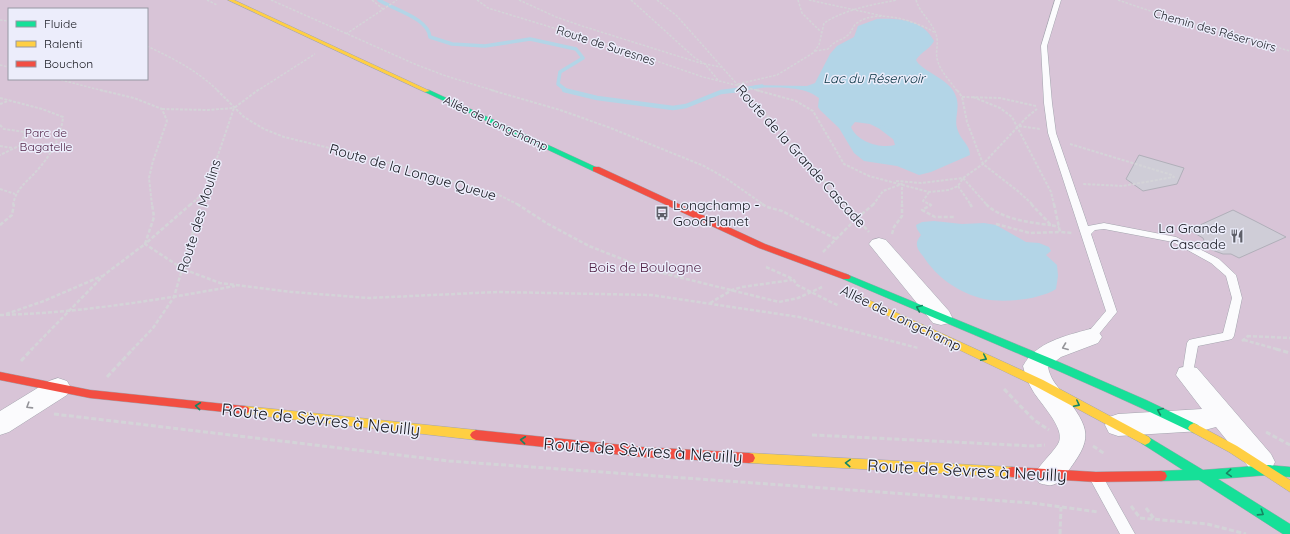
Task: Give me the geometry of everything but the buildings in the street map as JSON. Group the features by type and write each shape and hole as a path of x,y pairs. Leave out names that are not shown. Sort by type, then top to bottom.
{"main road":[{"name":"Allée de Longchamp","path":"230,0 762,246 812,263 1184,421 1279,471 1290,487"},
{"name":"Allée de Longchamp","path":"762,246 802,271"},
{"name":"Allée de Longchamp","path":"829,284 1043,386 1118,425 1204,475 1290,531"},
{"name":"Route de Sèvres à Neuilly","path":"4,376 90,394 642,452 1096,477 1204,475 1279,471"}],"street":[{"path":"878,243 941,318"},
{"path":"1049,474 1072,443 1072,433 1069,424 1043,386 1035,371 1035,366 1040,359 1090,337"},
{"path":"1188,375 1221,416 1279,471"},
{"path":"0,424 58,388"},
{"path":"1118,425 1184,421 1221,416"}],"lane":[{"path":"1058,0 1044,46 1048,103 1052,131 1085,235 1112,312 1090,337"},
{"path":"1085,235 1092,227 1098,226 1146,232 1176,240 1215,262 1230,275 1237,298 1233,339 1194,343 1188,375"},
{"path":"1096,477 1128,534"}],"path":[{"path":"271,0 417,65 446,76 560,110 608,127 704,166 728,179 767,207 782,211 807,222 836,238"},
{"path":"372,0 383,9"},
{"path":"341,38 397,0"},
{"name":"Route de Suresnes","path":"477,0 488,8 616,47 703,77 737,84"},
{"path":"519,0 556,17 582,26 705,64 722,67"},
{"path":"631,0 695,58 705,64 718,81"},
{"name":"Route de la Grande Cascade","path":"657,0 677,16 737,84 766,114 878,243"},
{"path":"798,0 802,13 822,32"},
{"path":"809,0 911,21 924,26 934,33"},
{"path":"816,51 819,45 824,23 836,15 855,9 897,0"},
{"path":"916,0 918,8 937,38 936,50 938,64 962,97 967,122 983,164 1019,192 1040,211 1051,225"},
{"name":"Chemin des Réservoirs","path":"1118,0 1162,15 1290,51"},
{"path":"737,84 777,75 816,51 828,49 834,42 849,36 856,23 868,18 885,16"},
{"name":"Route de la Longue Queue","path":"148,46 182,62 210,83 244,117 264,129 284,136 383,161 497,194 521,206 548,224 589,246 650,270 779,302 798,298 829,284"},
{"path":"61,80 134,98 162,109 208,110 234,108 259,88 317,53"},
{"path":"737,84 796,101 807,106 813,111 822,124 844,164 869,176 929,192 949,190 958,186 963,178 983,164 1027,117 1040,107 1015,100 962,97"},
{"path":"963,178 992,210 1026,222 1059,227 1051,192 1036,165 1018,126 1012,117 1000,108 973,97"},
{"path":"0,98 63,116 62,127 55,145 40,166 15,194 12,216 0,225"},
{"path":"0,104 8,101"},
{"name":"Route des Moulins","path":"90,394 153,328 174,297 200,207 234,108"},
{"path":"145,244 154,217 149,178 152,161 167,121 162,109"},
{"path":"0,125 4,129 25,132 21,144"},
{"path":"1018,126 1052,131"},
{"path":"1054,139 1172,175 1174,177 1123,186 1068,183"},
{"path":"0,155 21,144 31,146 55,145"},
{"path":"0,146 13,148"},
{"path":"884,180 921,183 963,178"},
{"path":"818,257 857,218 876,202 883,191 902,184"},
{"path":"878,243 891,238 894,227 902,216 902,184"},
{"path":"958,186 972,207"},
{"path":"0,189 15,194"},
{"path":"4,376 104,275 145,244 207,190"},
{"path":"929,192 923,201 931,204 922,210 935,217 954,217"},
{"path":"996,224 1030,233 1060,232"},
{"path":"145,244 183,269 220,283 239,286 369,298 505,292 651,295 800,317 923,350"},
{"path":"2,315 44,301 104,275"},
{"path":"710,303 732,290 765,283 793,280 797,285 811,292"},
{"path":"2,315 69,310 174,297 239,286"},
{"path":"1245,340 1248,336"},
{"path":"1233,339 1248,336 1290,338"},
{"path":"1233,339 1245,340 1290,353"},
{"path":"1233,339 1245,340"},
{"path":"1001,387 1034,420 1050,431"},
{"path":"1260,428 1290,445"},
{"path":"812,435 1034,446 1043,446 1050,442"},
{"path":"1090,445 1109,457"},
{"path":"1060,534 1061,507"},
{"path":"1146,508 1155,520"},
{"path":"1134,510 1140,518 1205,525 1246,534"}],"green space":[{"name":"Bois de Boulogne","path":"0,0 1290,0 1290,534 0,534"}],"water":[{"name":"Lac du Réservoir","path":"877,19 893,19 909,21 923,28 929,34 934,41 916,60 922,67 952,89 958,106 956,121 959,134 969,148 970,155 931,172 919,175 897,166 864,161 854,153 839,128 820,110 818,107 819,98 796,89 754,87 755,85 807,86 815,83 830,54 837,46 854,37 858,26","holes":["855,122 870,124 892,135 895,145 883,146 870,143 858,137 851,127"]},
{"path":"934,221 962,224 984,223 996,225 1026,242 1039,243 1049,247 1051,251 1046,255 1057,265 1058,276 1056,289 1049,293 1031,298 1001,301 984,299 957,289 935,271 918,248 917,242 921,235 916,225 922,222"}],"waterway":[{"path":"379,0 417,20 428,30 430,37 452,44 485,46 530,39 576,49 583,58 560,72 558,84 566,91"},
{"path":"735,90 762,86"},
{"path":"566,91 597,98 673,108 686,106 721,92 735,90"},
{"path":"731,91 735,90"},
{"path":"882,128 899,141"}],"traffic: fast":[{"path":"427,91 596,169"},
{"path":"846,277 1048,362 1142,403 1194,428"},
{"path":"1145,440 1290,531"},
{"path":"1161,476 1204,475 1268,470 1290,472"}],"traffic: slow":[{"path":"230,0 427,91"},
{"path":"858,298 1039,383 1145,440"},
{"path":"244,410 476,435"},
{"path":"1194,428 1233,449 1290,487"},
{"path":"749,458 1012,472"}],"traffic: jam":[{"path":"596,169 762,246 846,277"},
{"path":"0,376 90,394 244,410"},
{"path":"476,435 642,452 749,458"},
{"path":"1012,472 1096,477 1161,476"}],"place":[{"name":"Longchamp - GoodPlanet","path":"662,213"},
{"name":"La Grande Cascade","path":"1237,236"}],"park label":[{"name":"Parc de Bagatelle","path":"46,139"}]}
